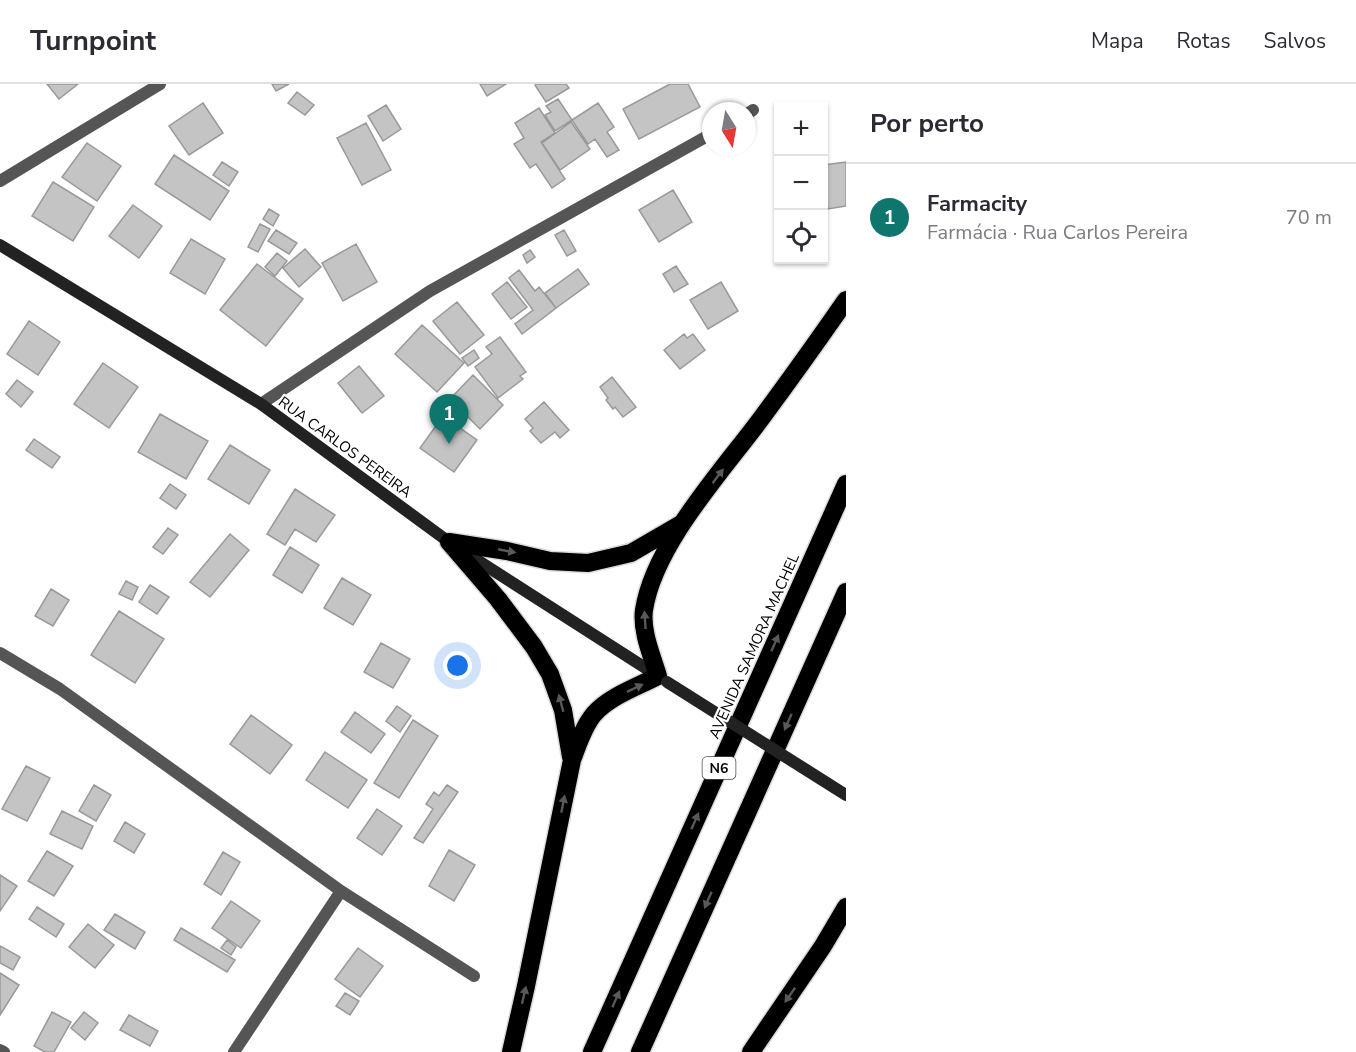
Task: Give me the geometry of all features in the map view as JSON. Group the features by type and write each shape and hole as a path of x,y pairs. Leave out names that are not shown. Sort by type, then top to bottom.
{"highway":[{"path":"511,1052 572,760 582,733 594,714 615,698 663,679 647,640 644,611 652,579 682,523 764,415 846,300"},
{"name":"AVENIDA SAMORA MACHEL","path":"592,1052 846,484"},
{"path":"449,542 507,551 550,561 588,563 631,553 682,523"},
{"path":"449,542 498,599 534,647 550,674 558,690 572,760"},
{"path":"639,1052 846,592"},
{"path":"751,1052 823,946 846,907"},
{"path":"823,946 846,936"}],"main road":[{"name":"RUA CARLOS PEREIRA","path":"0,245 261,404 449,542 846,795"}],"street":[{"path":"0,181 160,84"},
{"path":"261,404 430,291 702,139"},
{"path":"0,653 60,689 342,891 474,976"},
{"path":"234,1052 342,891"}],"building":[{"path":"47,84 78,84 59,99"},
{"path":"272,84 289,84 276,91"},
{"path":"480,84 506,84 487,96"},
{"path":"536,84 566,84 569,88 546,102"},
{"path":"670,84 688,84 700,107 639,139 623,109"},
{"path":"297,92 314,105 305,115 288,103"},
{"path":"558,99 572,120 555,131 545,115 551,112 546,106"},
{"path":"203,103 223,133 189,155 169,126"},
{"path":"598,103 614,127 607,132 619,150 607,157 595,139 588,144 572,120"},
{"path":"386,105 401,129 383,141 368,116"},
{"path":"539,108 555,133 541,142 565,179 552,188 536,164 530,168 514,144 524,138 515,123"},
{"path":"571,122 590,149 560,170 542,143"},
{"path":"366,123 391,170 362,185 337,138"},
{"path":"87,143 121,166 97,201 62,177"},
{"path":"174,155 229,191 210,220 155,184"},
{"path":"222,162 238,172 229,186 213,175"},
{"path":"846,162 846,206 828,209 828,164"},
{"path":"53,182 94,207 73,241 32,216"},
{"path":"673,190 692,222 659,242 639,210"},
{"path":"133,205 162,226 139,258 109,236"},
{"path":"269,209 279,215 273,226 263,219"},
{"path":"260,224 270,229 258,252 248,247"},
{"path":"276,230 297,243 289,254 268,241"},
{"path":"564,230 576,251 567,256 555,235"},
{"path":"191,239 225,259 205,294 170,273"},
{"path":"356,244 377,282 343,301 322,263"},
{"path":"305,249 321,267 299,287 283,268"},
{"path":"530,250 535,257 527,263 523,255"},
{"path":"277,253 287,261 275,276 265,267"},
{"path":"257,264 303,299 266,346 220,310"},
{"path":"676,266 688,284 674,292 663,274"},
{"path":"578,269 589,284 556,308 545,293"},
{"path":"519,270 535,291 539,287 556,308 522,334 515,324 533,310 509,278"},
{"path":"507,282 527,307 511,319 492,294"},
{"path":"721,282 738,311 708,329 690,300"},
{"path":"457,302 484,335 460,354 433,321"},
{"path":"29,321 60,342 38,375 7,354"},
{"path":"422,325 464,363 437,392 395,354"},
{"path":"684,334 687,338 693,334 705,350 680,369 664,350"},
{"path":"500,337 526,372 520,376 523,379 498,398 475,367 492,354 486,347"},
{"path":"474,350 479,358 468,366 462,358"},
{"path":"103,363 138,387 109,428 74,404"},
{"path":"359,366 384,396 362,413 338,383"},
{"path":"473,375 503,405 480,429 450,399"},
{"path":"612,377 636,407 623,417 606,400 608,398 600,387"},
{"path":"17,380 33,392 21,407 6,394"},
{"path":"544,402 569,430 560,438 555,432 541,443 530,431 533,428 525,419"},
{"path":"160,414 208,441 186,479 138,452"},
{"path":"443,416 477,440 454,472 420,448"},
{"path":"34,439 60,457 52,468 26,450"},
{"path":"230,445 270,470 249,504 208,479"},
{"path":"170,484 186,495 176,509 160,498"},
{"path":"295,489 335,515 316,542 295,529 285,545 267,534"},
{"path":"168,528 178,535 163,554 153,547"},
{"path":"230,534 249,550 210,597 190,582"},
{"path":"290,547 319,565 302,593 273,575"},
{"path":"342,578 371,595 353,625 324,608"},
{"path":"126,581 138,587 132,600 119,594"},
{"path":"150,585 169,597 157,614 139,602"},
{"path":"51,589 69,600 53,626 35,616"},
{"path":"119,611 164,639 135,683 91,655"},
{"path":"381,643 410,659 393,688 364,672"},
{"path":"397,706 411,716 400,732 386,721"},
{"path":"355,712 385,734 371,753 341,732"},
{"path":"251,715 292,745 270,774 230,744"},
{"path":"413,720 438,736 399,798 374,783"},
{"path":"325,752 367,780 348,808 306,780"},
{"path":"26,766 50,778 27,821 2,809"},
{"path":"94,785 111,795 96,821 79,811"},
{"path":"447,785 458,792 423,843 414,838 433,809 426,804 434,792 439,796"},
{"path":"377,809 402,826 382,855 357,838"},
{"path":"62,811 93,826 82,849 50,834"},
{"path":"125,822 145,834 134,853 114,841"},
{"path":"449,850 475,865 454,901 429,886"},
{"path":"47,851 73,866 54,896 28,881"},
{"path":"223,852 240,862 221,895 204,884"},
{"path":"0,875 17,886 0,911"},
{"path":"231,901 260,921 241,948 212,928"},
{"path":"37,907 64,924 56,937 29,919"},
{"path":"115,914 145,932 135,949 104,930"},
{"path":"88,924 114,945 95,968 69,947"},
{"path":"181,928 235,960 227,972 174,940"},
{"path":"227,940 236,947 231,955 221,948"},
{"path":"0,946 20,957 13,970 0,963"},
{"path":"358,948 383,966 360,997 335,979"},
{"path":"0,973 19,985 0,1015"},
{"path":"345,993 359,1001 350,1015 336,1006"},
{"path":"52,1012 71,1022 54,1052 45,1052 34,1046"},
{"path":"84,1012 98,1023 85,1040 71,1028"},
{"path":"129,1015 158,1031 150,1046 120,1030"}],"place":[{"name":"Farmacity","path":"449,444"}]}
